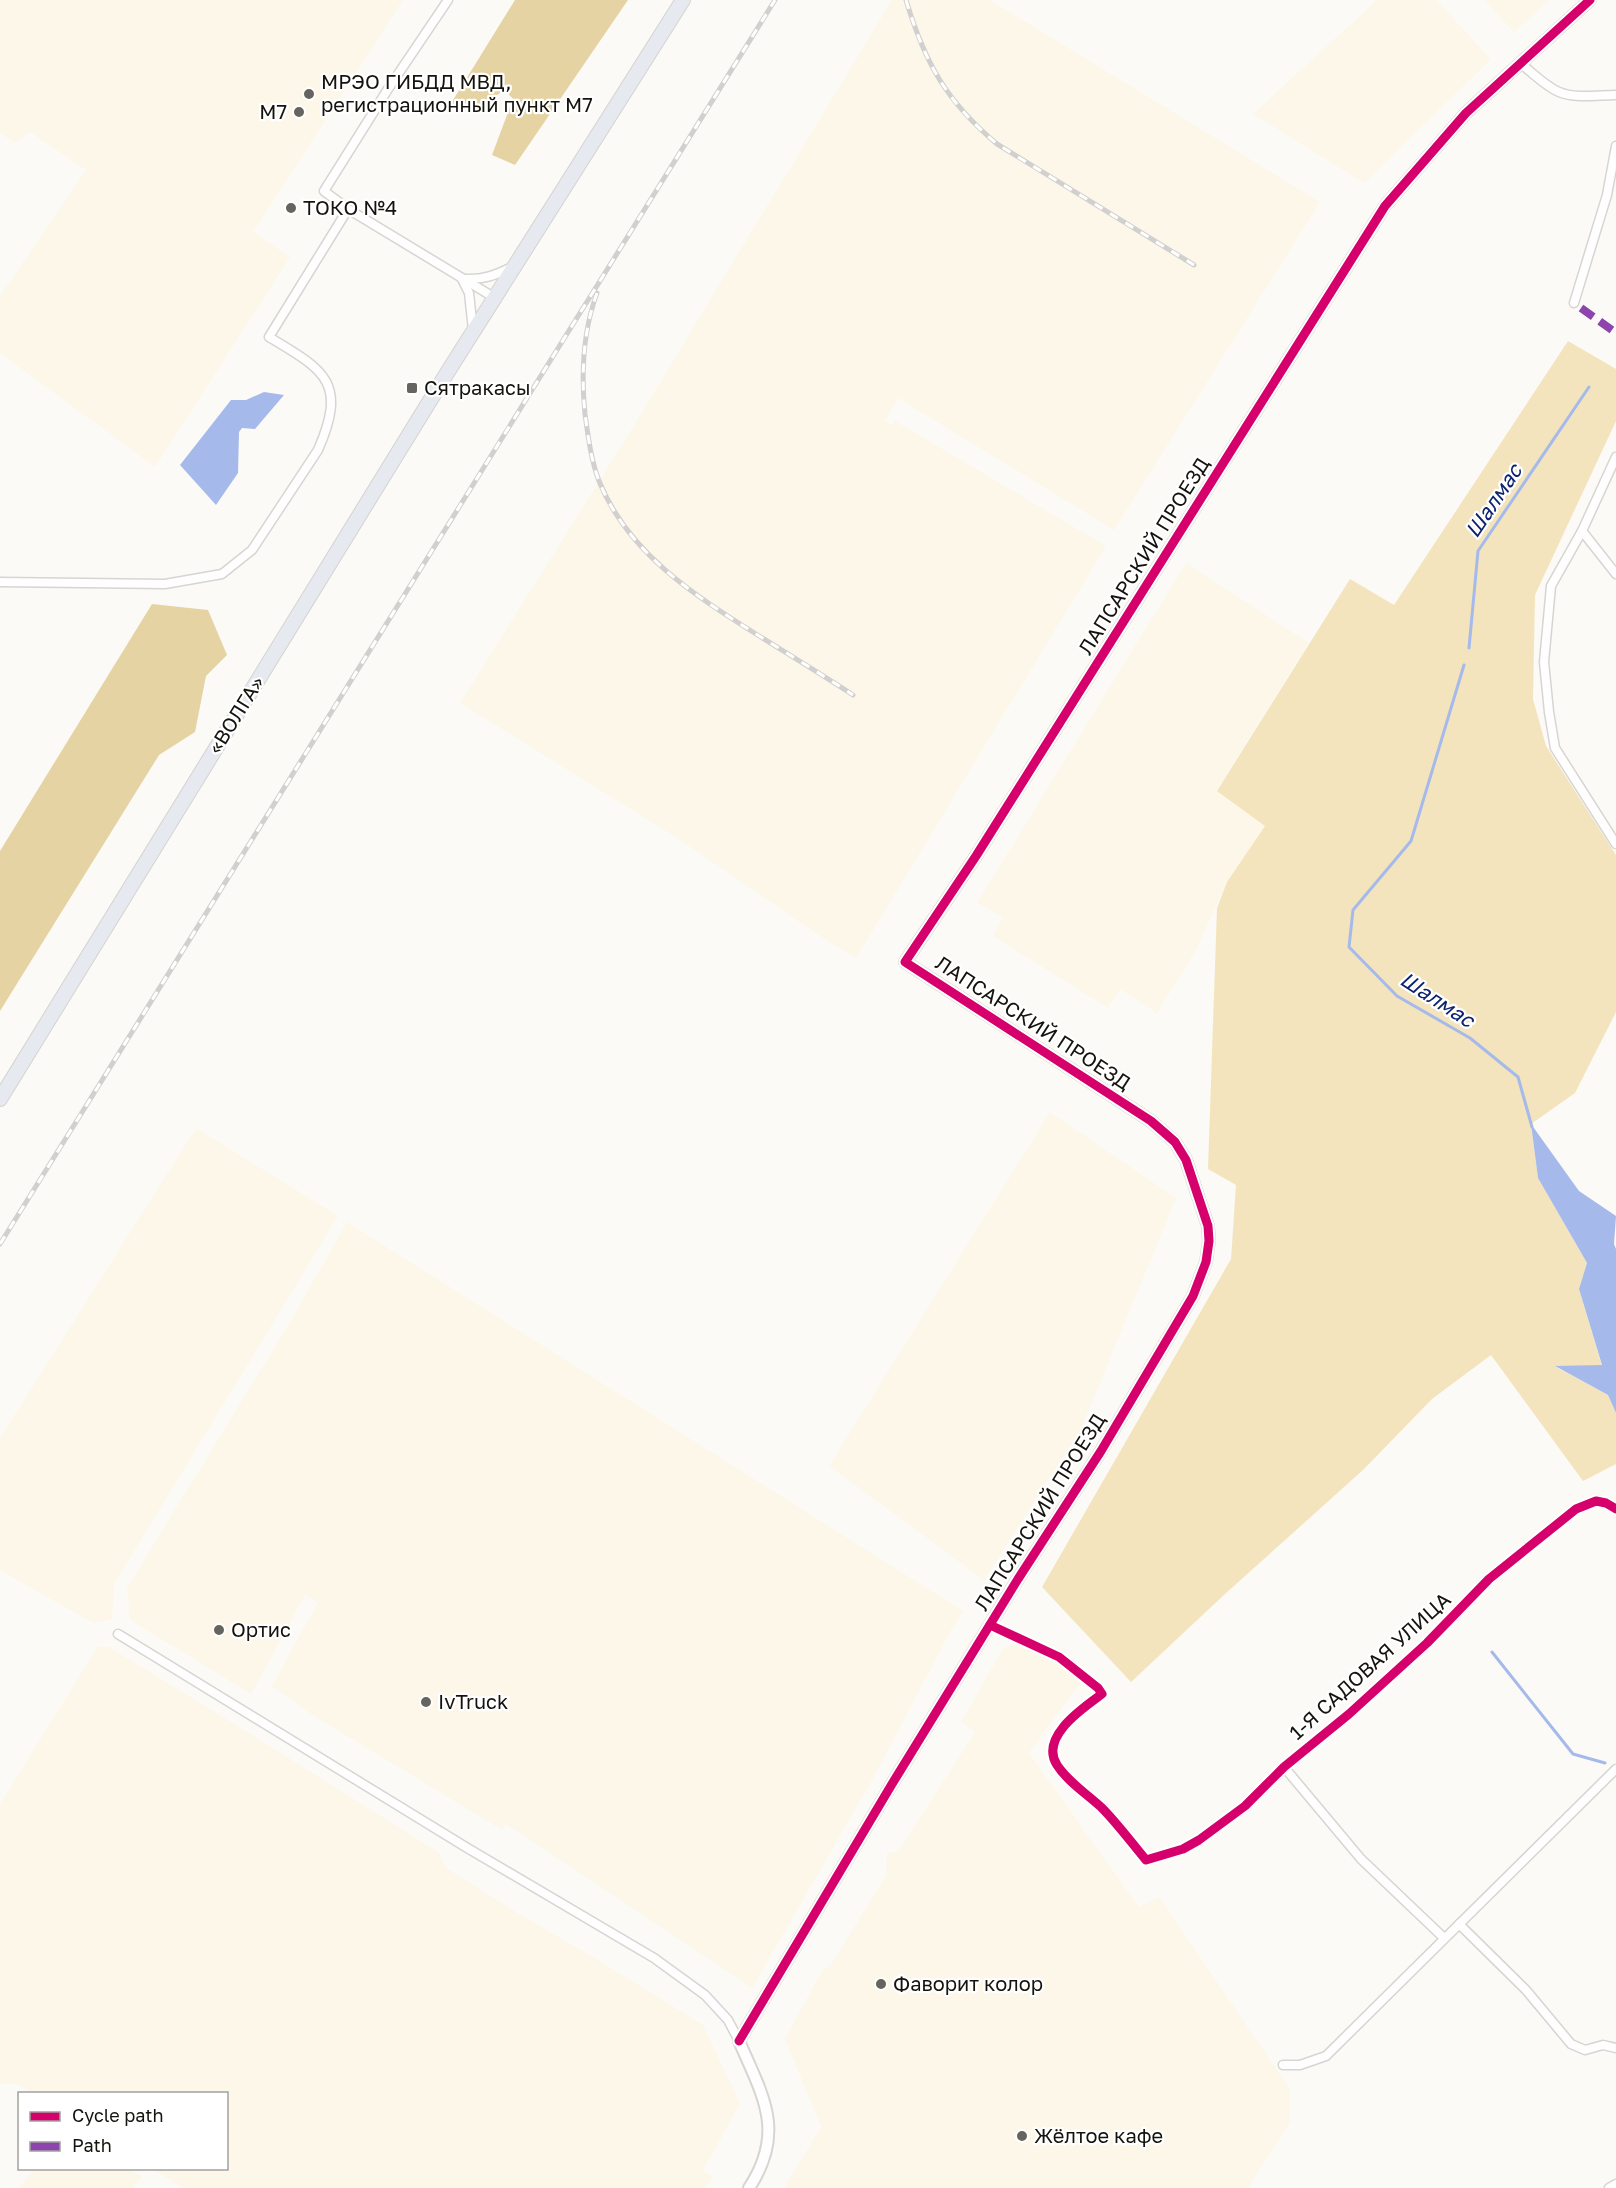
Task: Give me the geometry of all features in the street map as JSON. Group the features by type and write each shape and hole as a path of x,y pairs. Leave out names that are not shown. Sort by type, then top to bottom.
{"highway":[{"name":"«ВОЛГА»","path":"0,1099 514,266 683,0"}],"street":[{"path":"448,0 388,89 324,191 348,209 495,298"},
{"name":"ЛАПСАРСКИЙ ПРОЕЗД","path":"740,2041 891,1784 1101,1451 1193,1296 1206,1262 1209,1241 1208,1226 1186,1160 1175,1142 1151,1121 905,962 976,856 1385,206 1466,113 1590,0"},
{"path":"1521,64 1559,92 1616,95"},
{"path":"1574,303 1607,195 1616,146"},
{"path":"0,582 165,584 222,574 252,550 318,450 326,433 330,415 331,400 328,385 319,369 269,337 348,209"},
{"path":"461,278 480,279 514,266"},
{"path":"461,278 469,293 473,332"},
{"path":"1616,457 1582,531 1551,586 1544,662 1555,748 1616,844"},
{"path":"1582,531 1616,574"},
{"name":"1-Я САДОВАЯ УЛИЦА","path":"990,1625 1059,1657 1098,1688 1102,1694 1071,1718 1060,1731 1055,1741 1054,1758 1065,1775 1103,1809 1146,1860 1165,1856 1199,1840 1245,1806 1284,1767 1349,1714 1427,1643 1489,1579 1576,1509 1596,1501 1606,1503 1616,1509"},
{"path":"118,1634 469,1849 654,1958 705,1995 728,2020 740,2041 767,2109 770,2130 767,2152 760,2172 749,2188"},
{"path":"1284,1767 1361,1859 1444,1938"},
{"path":"1283,2065 1300,2065 1326,2056 1616,1769"},
{"path":"1459,1924 1526,1990 1571,2044 1578,2049 1585,2050 1603,2045 1616,2048"},
{"path":"1609,2188 1616,2184"}],"shaded area":[{"path":"0,0 403,0 253,232 290,257 155,467 0,353 0,296 86,170 30,132 15,143 0,133"},
{"path":"515,0 628,0 515,165 492,155 513,99 505,90 478,107 450,105"},
{"path":"892,0 990,0 1320,202 1114,530 898,398 885,421 892,425 895,421 1106,546 856,958 674,836 460,703 625,440"},
{"path":"1377,0 1436,0 1491,59 1364,183 1253,114"},
{"path":"1484,0 1549,0 1514,32"},
{"path":"1568,341 1616,369 1616,421 1535,595 1533,699 1546,746 1616,855 1616,1012 1575,1093 1531,1124 1538,1178 1587,1263 1579,1289 1602,1366 1556,1367 1608,1395 1616,1413 1616,1464 1583,1481 1491,1355 1432,1399 1363,1470 1131,1682 1042,1587 1231,1259 1236,1185 1208,1169 1217,908 1227,882 1265,826 1217,791 1350,579 1394,605"},
{"path":"1186,563 1309,643 1217,790 1266,825 1227,882 1196,950 1157,1013 1120,989 1108,1008 993,936 1003,917 977,903"},
{"path":"152,604 208,610 227,655 206,676 195,732 159,755 0,1011 0,851"},
{"path":"1050,1112 1176,1198 1080,1431 984,1580 829,1466"},
{"path":"196,1128 338,1216 114,1584 112,1619 93,1623 0,1570 0,1438"},
{"path":"347,1222 963,1611 872,1780 752,1988 506,1824 502,1830 311,1714 272,1686 318,1602 305,1595 251,1694 130,1620 127,1588 290,1322"},
{"path":"1018,1643 1026,1648 1029,1644 1083,1679 1029,1753 1139,1907 1159,1897 1290,2089 1290,2122 1248,2188 784,2188 821,2127 785,2039 823,1969 830,1966 886,1876 887,1853 898,1852 975,1732 961,1722 1003,1649"},
{"path":"98,1646 109,1647 438,1852 448,1869 703,2025 740,2103 703,2171 713,2176 705,2188 183,2188 154,2170 228,2170 228,2092 30,2092 18,2084 0,2084 0,1804"},
{"path":"33,2170 131,2170 142,2177 132,2188 19,2188"}],"water":[{"path":"264,392 284,395 255,429 242,428 239,432 238,473 216,505 180,465 231,400 246,400"},
{"path":"1531,1124 1579,1191 1616,1216 1614,1244 1616,1249 1616,1413 1608,1395 1555,1366 1602,1365 1579,1289 1587,1263 1538,1178"}],"waterway":[{"name":"Шалмас","path":"1469,648 1478,551 1589,387"},
{"name":"Шалмас","path":"1464,665 1411,841 1353,910 1349,947 1397,996 1470,1038 1518,1077 1532,1127"},
{"path":"1492,1652 1573,1754 1605,1763"}],"railway":[{"path":"0,1244 775,0"},
{"path":"906,0 921,43 940,80 979,128 997,144 1194,265"},
{"path":"597,293 586,337 583,368 585,414 594,465 612,507 627,530 665,570 709,604 853,695"}],"marked path":[{"path":"1581,308 1616,333"}],"cycle path":[{"path":"739,2041 892,1784 1018,1579 1101,1451 1193,1296 1206,1262 1209,1241 1208,1226 1186,1160 1175,1142 1151,1121 905,962 976,856 1385,206 1466,113 1590,0"},
{"path":"990,1625 1059,1657 1098,1688 1102,1694 1066,1724 1058,1734 1053,1754 1061,1771 1107,1813 1146,1860 1183,1849 1245,1806 1284,1767 1349,1714 1427,1643 1489,1579 1576,1509 1596,1501 1606,1503 1616,1509"}],"place":[{"name":"МРЭО ГИБДД МВД, регистрационный пункт М7","path":"309,94"},
{"name":"М7","path":"299,112"},
{"name":"ТОКО №4","path":"291,208"},
{"name":"Сятракасы","path":"412,388"},
{"name":"Ортис","path":"219,1630"},
{"name":"IvTruck","path":"426,1702"},
{"name":"Фаворит колор","path":"881,1984"},
{"name":"Жёлтое кафе","path":"1022,2136"}]}
